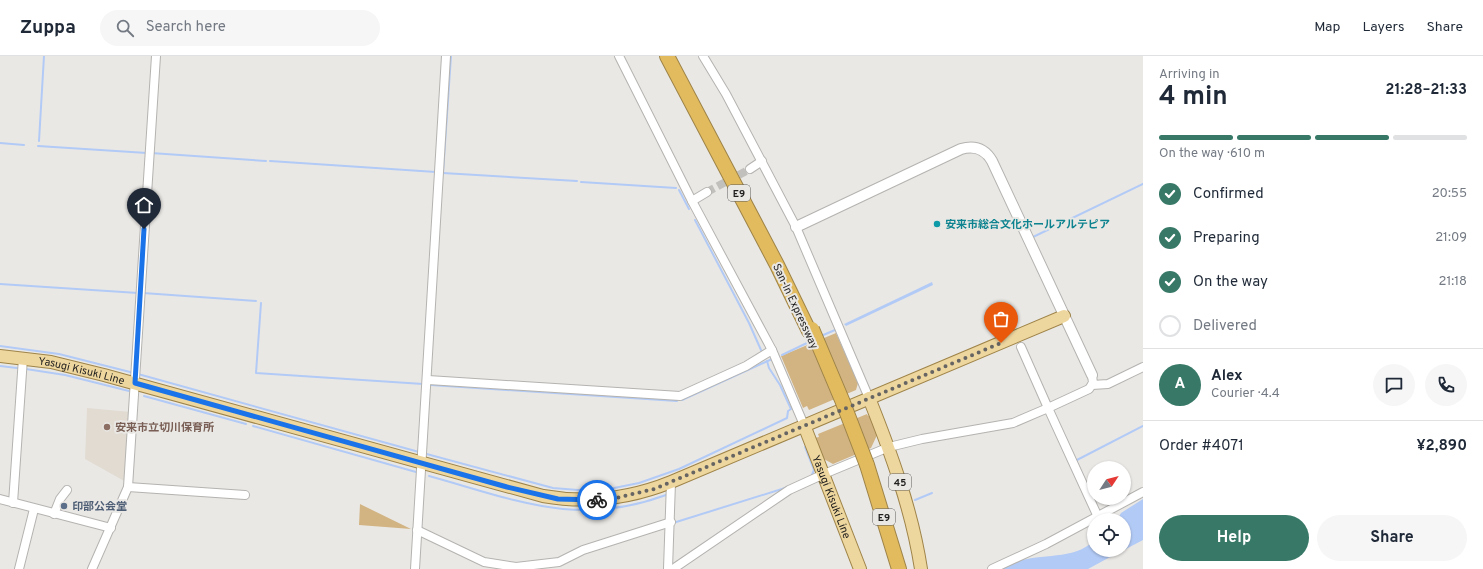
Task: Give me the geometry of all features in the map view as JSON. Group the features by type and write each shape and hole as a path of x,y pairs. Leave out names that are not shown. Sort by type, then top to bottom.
{"highway":[{"name":"San-In Expressway","path":"667,56 774,258 810,330"},
{"name":"San-In Expressway","path":"672,56 778,256 842,400 899,569"},
{"name":"San-In Expressway","path":"865,466 895,569"}],"main road":[{"name":"Yasugi Kisuki Line","path":"0,356 23,358 76,368 135,383 529,493 574,500 616,498 642,492 671,482 1064,316"},
{"name":"45","path":"869,398 889,447 912,528 921,569"},
{"name":"Yasugi Kisuki Line","path":"804,425 860,569"}],"street":[{"path":"92,569 128,487 156,56"},
{"path":"415,569 421,463 428,380 446,56"},
{"path":"619,56 692,201 772,350 804,425"},
{"path":"703,56 762,161 796,226 869,398"},
{"path":"673,569 789,490 824,474 889,447 922,438 1013,423 1087,391 1092,380 992,161 986,153 979,148 971,147 961,149 796,226"},
{"path":"750,169 762,161"},
{"path":"692,201 708,192"},
{"path":"1021,347 1096,513"},
{"path":"428,380 680,396 746,366 772,350"},
{"path":"13,502 23,358"},
{"path":"1092,380 1108,384 1143,367"},
{"path":"668,569 671,522 671,482"},
{"path":"128,487 245,495"},
{"path":"54,514 60,499 67,490"},
{"path":"1105,513 1143,492"},
{"path":"0,499 111,528"},
{"path":"19,569 34,509"},
{"path":"417,530 484,562 516,567 559,562 583,550 671,522"},
{"path":"992,569 1087,523"}],"shaded area":[{"path":"836,333 858,383 856,390 809,410 807,406 803,408 781,356"},
{"path":"87,408 131,412 126,482 85,459"},
{"path":"867,414 868,416 870,415 878,433 871,448 833,464 822,458 814,438 819,437 818,434"},
{"path":"360,504 364,506 411,529 359,525"}],"water":[{"path":"932,282 933,285 846,326 844,324"},
{"path":"1143,499 1143,540 1131,546 1131,513 1121,513"},
{"path":"1087,546 1087,557 1110,557 1088,569 1003,569 1025,559 1061,555"}],"waterway":[{"path":"39,141 44,56"},
{"path":"443,173 451,56"},
{"path":"0,143 24,145"},
{"path":"38,146 147,153"},
{"path":"151,153 266,161"},
{"path":"270,161 436,172"},
{"path":"443,173 577,181"},
{"path":"581,182 676,188"},
{"path":"1033,237 1143,184"},
{"path":"679,190 689,209"},
{"path":"695,220 749,323 761,350"},
{"path":"0,284 138,293"},
{"path":"143,293 256,301"},
{"path":"261,303 256,373 423,384"},
{"path":"821,336 835,330"},
{"path":"782,355 811,341"},
{"path":"0,346 59,354 134,373"},
{"path":"682,400 772,359"},
{"path":"423,453 553,488 604,490 639,483 679,469 787,418 788,411 791,409 780,385 769,368 767,361"},
{"path":"0,366 17,368"},
{"path":"26,369 65,375 129,391"},
{"path":"138,374 419,452"},
{"path":"431,385 677,401"},
{"path":"144,396 246,424"},
{"path":"253,426 416,472"},
{"path":"1075,461 1143,426"},
{"path":"805,447 814,470 811,477"},
{"path":"429,476 519,501 547,507 575,510 604,509 634,505 666,495"},
{"path":"673,523 785,488"},
{"path":"915,500 932,493"}],"tunnel":[{"path":"707,192 750,169"}],"way so far":[{"path":"597,500 616,498 654,489 1001,343"}],"place":[{"name":"安来市総合文化ホールアルテピア","path":"937,224"},
{"name":"安来市立切川保育所","path":"107,427"},
{"name":"印部公会堂","path":"64,506"}],"route":[{"path":"144,229 135,383 507,487 558,499 586,501 597,500"}]}
